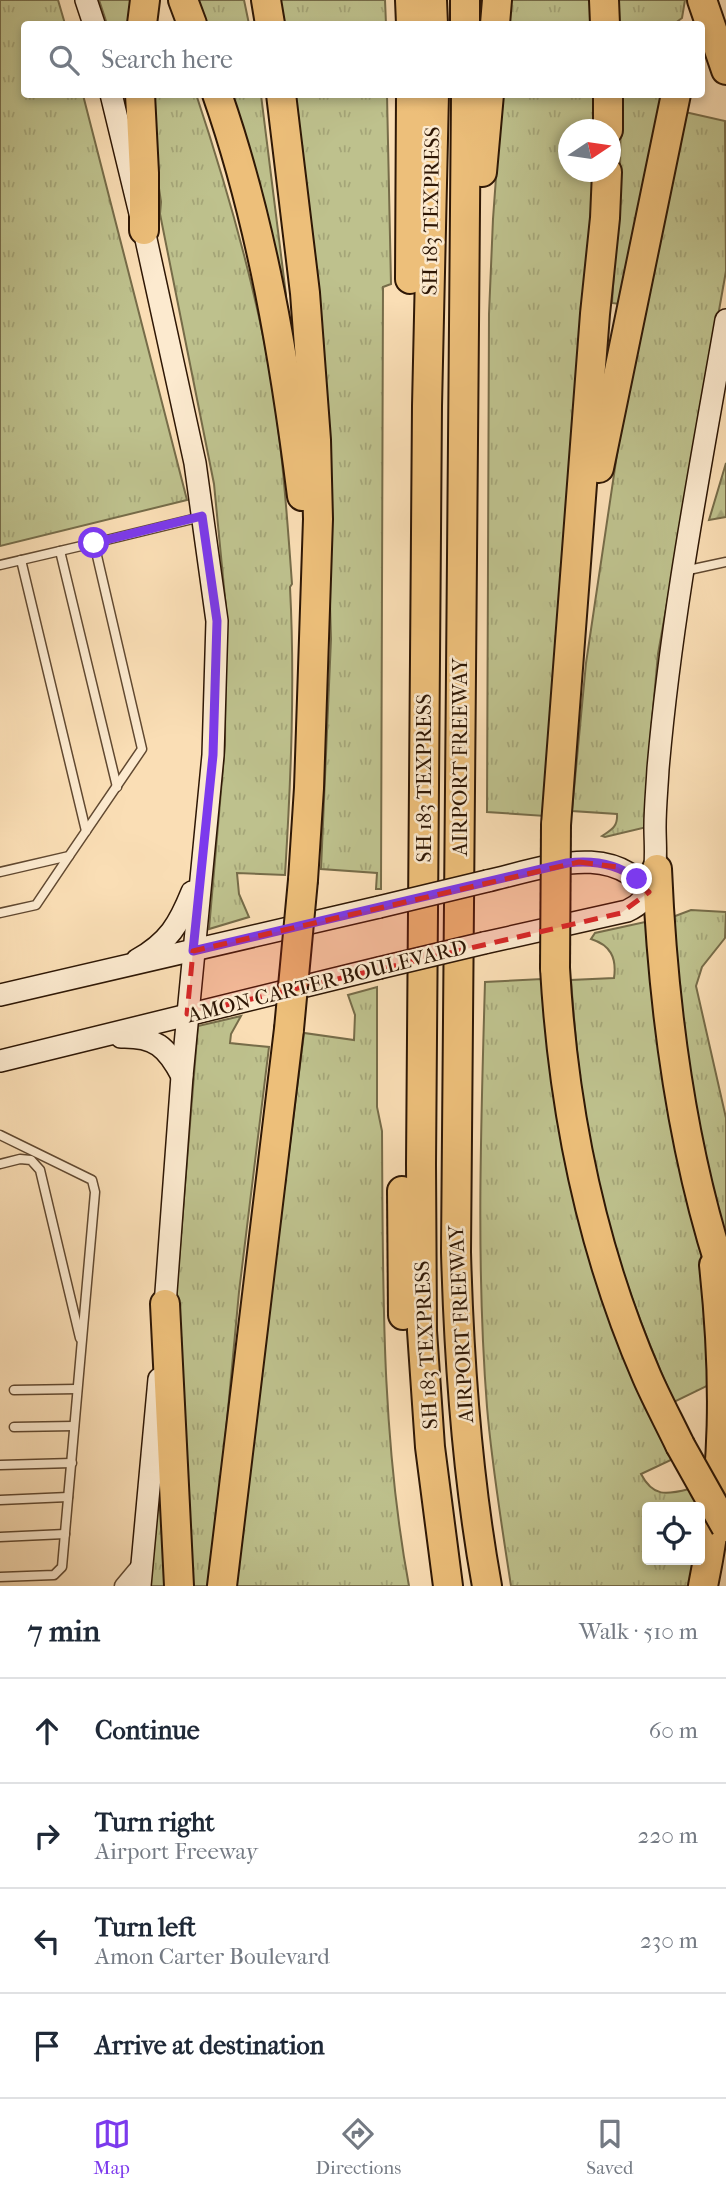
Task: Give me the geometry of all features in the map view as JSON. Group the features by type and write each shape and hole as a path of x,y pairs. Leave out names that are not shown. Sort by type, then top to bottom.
{"highway":[{"path":"142,21 145,0"},
{"path":"183,0 191,21"},
{"path":"266,0 270,21"},
{"path":"410,0 411,21"},
{"path":"432,0 433,21"},
{"path":"447,0 448,21"},
{"path":"464,0 465,21"},
{"path":"495,21 497,0"},
{"path":"604,0 606,21"},
{"path":"692,21 696,0"},
{"path":"702,0 726,70"},
{"path":"140,98 144,230"},
{"path":"218,98 250,205 271,298 295,441 309,563 313,697"},
{"path":"222,1586 289,1029 303,880 313,697 318,519 316,440 305,293 281,98"},
{"path":"411,98 402,1253 411,1446 429,1586"},
{"name":"SH 183 TEXPRESS","path":"433,98 427,433 422,1331 430,1447 448,1586"},
{"name":"SH 183 TEXPRESS","path":"449,98 439,1225 445,1412 466,1586"},
{"name":"AIRPORT FREEWAY","path":"466,98 456,1264 465,1420 487,1586"},
{"path":"464,354 489,98"},
{"path":"608,98 608,119"},
{"path":"578,559 603,453 675,98"},
{"path":"606,182 556,825 555,968 559,1029 567,1099 584,1182 623,1312 647,1376 680,1445 726,1528"},
{"path":"655,890 665,989 685,1122 712,1242 726,1284"},
{"path":"703,1586 719,1484 723,1423 723,1356 712,1242"},
{"path":"165,1304 179,1586"}],"main road":[{"path":"86,0 93,21"},
{"path":"112,98 195,463 217,621 213,755 187,1014 140,1586"},
{"path":"655,890 656,800 662,720 726,320"},
{"path":"0,995 567,863 590,862 618,867 655,890"},
{"path":"118,968 150,953 180,922 201,870"},
{"name":"AMON CARTER BOULEVARD","path":"0,1061 379,968 621,913 638,905 655,890"},
{"path":"98,1037 136,1037 158,1043 172,1057 182,1076"}],"street":[{"path":"123,1586 143,1562"}],"lane":[{"path":"0,565 202,516"},
{"path":"0,913 36,905 142,750 94,543"},
{"path":"60,551 117,787"},
{"path":"21,560 86,831"},
{"path":"684,571 726,562"},
{"path":"0,872 69,856"},
{"path":"0,1135 92,1180 95,1192 62,1567 54,1575 0,1577"},
{"path":"0,1164 20,1159 31,1160 40,1170 81,1345"},
{"path":"14,1390 77,1389"},
{"path":"14,1427 74,1426"},
{"path":"0,1465 72,1463"},
{"path":"0,1500 68,1497"},
{"path":"0,1537 65,1534"}],"highlighted area":[{"path":"579,862 618,867 649,892 621,913 187,1014 193,951"}],"green space":[{"path":"0,0 58,0 64,21 21,21 21,98 84,98 187,500 0,546"},
{"path":"99,0 132,0 129,21 106,21"},
{"path":"196,0 244,0 248,21 204,21"},
{"path":"273,0 385,0 386,21 276,21"},
{"path":"510,0 591,0 592,21 508,21"},
{"path":"617,0 685,0 682,18 678,21 619,21"},
{"path":"151,98 197,98 241,241 262,331 278,425 292,584 292,731 285,875 237,873 239,894 249,917 209,929 225,745 226,608 214,484 160,214 161,202 155,161"},
{"path":"230,98 261,98 286,295 282,296"},
{"path":"289,98 387,98 391,284 383,287 381,889 376,889 377,873 321,869 331,639 327,502"},
{"path":"502,98 594,98 594,119 558,119 558,182 593,182 545,816 487,812 489,314"},
{"path":"621,98 664,98 619,304 612,303 621,182"},
{"path":"685,112 725,121 726,271 658,654 648,765 647,827 605,837 602,836 615,825 617,814 572,811 586,663 627,387"},
{"path":"726,463 726,517 709,520"},
{"path":"691,910 726,912 725,938 702,967 696,986 726,1118 726,1241 684,1052 670,918"},
{"path":"645,922 650,924 705,1255 711,1384 674,1402 630,1293 597,1181 577,1056 571,980 614,978 611,953 591,939 595,933"},
{"path":"542,979 552,1082 564,1147 673,1459 641,1474 650,1487 661,1492 689,1489 696,1502 642,1502 642,1565 699,1565 694,1586 511,1586 487,1407 481,1301 480,1195 485,982"},
{"path":"377,987 377,1107 382,1131 388,1416 409,1586 234,1586 304,1033 354,1040 355,1015 348,995"},
{"path":"241,1016 231,1034 230,1043 269,1047 239,1292 208,1586 184,1586 175,1325 198,1026"},
{"path":"157,1499 163,1500 166,1586 148,1586"}],"route":[{"path":"94,543 202,516 217,621 213,755 193,951 567,863 611,865 637,879"}]}
